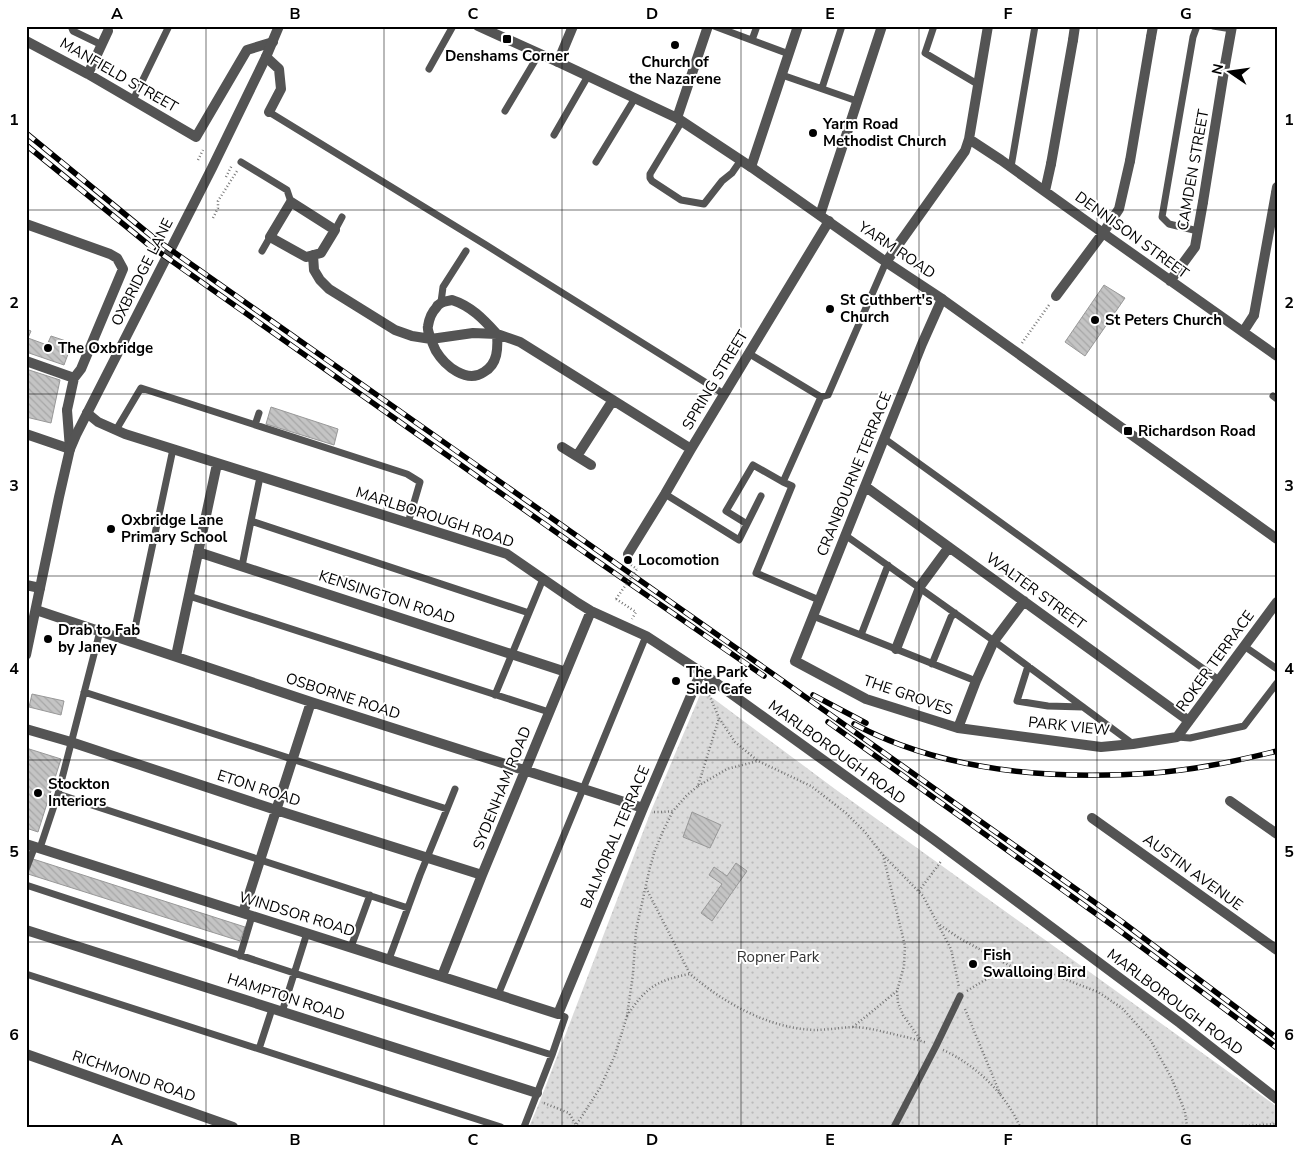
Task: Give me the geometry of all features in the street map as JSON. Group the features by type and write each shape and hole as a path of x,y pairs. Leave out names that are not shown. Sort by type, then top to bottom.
{"street":[{"name":"OXBRIDGE LANE","path":"26,655 70,449 212,168 279,26"},
{"name":"YARM ROAD","path":"478,26 679,119 751,166 886,262 942,299 1277,539"},
{"path":"558,62 573,26"},
{"path":"679,119 708,26"},
{"path":"751,166 798,26"},
{"path":"820,215 882,26"},
{"path":"886,262 965,151 969,139 988,26"},
{"path":"1045,191 1076,26"},
{"path":"1056,296 1103,234 1119,209 1130,161 1153,26"},
{"name":"CAMDEN STREET","path":"1170,281 1195,247 1232,28"},
{"path":"88,74 110,29"},
{"name":"MANFIELD STREET","path":"26,41 88,74 196,137 247,50 273,42"},
{"path":"266,57 279,69 282,89 269,112"},
{"name":"DENNISON STREET","path":"969,139 1277,356"},
{"path":"1243,332 1254,315 1276,190"},
{"path":"291,202 335,230 321,253 306,257 270,237 291,202"},
{"name":"SPRING STREET","path":"628,554 828,221"},
{"path":"26,224 110,254 117,258 123,269 81,370 74,378 67,410 70,449 26,434"},
{"path":"313,255 314,270 329,289 395,330 412,336 431,339 473,333 496,334 520,342 691,449"},
{"name":"CRANBOURNE TERRACE","path":"795,661 922,344 942,299"},
{"path":"452,300 462,303 474,311 496,334 498,349 490,368 483,374 467,376 449,366 436,351 427,327 432,312 441,302 452,300"},
{"path":"26,361 74,378"},
{"path":"577,456 613,400"},
{"name":"MARLBOROUGH ROAD","path":"87,413 98,422 116,430 217,464 507,554 578,603 646,636 702,672 933,839 1180,1023 1277,1099"},
{"path":"562,448 591,465"},
{"path":"176,656 217,464"},
{"name":"WALTER STREET","path":"866,486 1189,721"},
{"path":"896,649 920,588 949,547"},
{"name":"KENSINGTON ROAD","path":"198,552 566,672"},
{"path":"26,585 40,588"},
{"path":"958,728 994,641 1024,601"},
{"name":"ROKER TERRACE","path":"1177,737 1277,602"},
{"name":"OSBORNE ROAD","path":"36,610 311,702 643,808"},
{"name":"SYDENHAM ROAD","path":"442,976 592,611"},
{"name":"THE GROVES","path":"795,661 866,699 958,728"},
{"name":"BALMORAL TERRACE","path":"558,1014 643,808 702,672"},
{"path":"247,915 260,859 311,702"},
{"name":"PARK VIEW","path":"958,728 1101,747 1177,737"},
{"name":"ETON ROAD","path":"26,729 482,875"},
{"path":"1230,801 1277,834"},
{"name":"AUSTIN AVENUE","path":"1092,818 1277,950"},
{"name":"WINDSOR ROAD","path":"34,846 558,1014"},
{"name":"HAMPTON ROAD","path":"26,930 277,1010 536,1096"},
{"name":"RICHMOND ROAD","path":"26,1054 233,1127"}],"lane":[{"path":"71,26 73,31 102,45"},
{"path":"133,100 169,26"},
{"path":"429,69 453,26"},
{"path":"714,26 789,54"},
{"path":"752,40 757,26"},
{"path":"822,88 842,26"},
{"path":"934,26 925,53 979,84"},
{"path":"1012,168 1035,26"},
{"path":"1197,26 1193,37 1162,217 1169,224 1198,231"},
{"path":"1213,26 1232,28"},
{"path":"505,111 539,54"},
{"path":"782,75 857,100"},
{"path":"554,135 588,76"},
{"path":"596,162 635,98"},
{"path":"269,112 724,394"},
{"path":"679,119 650,174 652,181 681,200 704,204 741,160"},
{"path":"240,165 287,190 291,202"},
{"path":"335,230 342,217"},
{"path":"262,251 270,237"},
{"path":"441,302 443,287 466,251"},
{"path":"748,353 821,397 828,395 886,262"},
{"path":"116,430 141,388 407,474 420,482 408,523"},
{"path":"783,482 821,397"},
{"path":"255,425 259,413"},
{"path":"885,439 1218,680"},
{"path":"132,642 173,449"},
{"path":"747,524 726,511 753,465 792,486 756,573 819,600"},
{"path":"242,566 260,476"},
{"path":"665,494 739,540 761,496"},
{"path":"251,521 529,612"},
{"path":"845,535 955,612 1133,744"},
{"path":"861,636 888,566"},
{"path":"495,695 543,579"},
{"path":"189,596 550,712"},
{"path":"932,664 951,617 955,612"},
{"path":"813,616 976,681"},
{"path":"26,869 34,846 58,794 100,631"},
{"path":"498,995 646,636"},
{"path":"1244,646 1277,669"},
{"path":"1028,666 1016,701 1048,706 1083,707"},
{"path":"1177,737 1190,738 1244,726 1277,683"},
{"path":"84,692 447,809"},
{"path":"389,959 427,858 456,789"},
{"path":"58,794 408,908"},
{"path":"26,885 294,974 552,1055"},
{"path":"351,947 370,895"},
{"path":"240,956 247,915"},
{"path":"259,1049 294,974 307,933"},
{"path":"26,974 501,1127"},
{"path":"894,1127 960,996"},
{"path":"524,1127 565,1017 558,1014"}],"path":[{"path":"198,160 203,150"},
{"path":"226,177 233,164"},
{"path":"213,218 218,208 218,201 240,165"},
{"path":"1016,351 1056,296"},
{"path":"636,612 616,599 637,569"},
{"path":"706,689 719,718 735,742 758,761 811,786 846,813 923,896 951,950 960,996 1001,1096 1020,1127"},
{"path":"698,786 719,718"},
{"path":"575,1126 600,1088 616,1055 627,1016 633,974 636,930 646,887 655,850 673,811 698,786 727,769 758,761"},
{"path":"643,808 657,812 673,811"},
{"path":"882,854 905,946 904,966 897,991 898,1003 903,1015 921,1041"},
{"path":"919,891 943,859"},
{"path":"646,887 690,974 706,988 725,1000 775,1023 813,1030 853,1027 874,1030 936,1046 978,1072 1001,1096"},
{"path":"938,924 959,938 1016,969"},
{"path":"960,996 986,978 1016,969 1049,973 1098,992 1122,1008 1150,1039 1172,1079 1185,1112 1188,1127"},
{"path":"627,1016 644,993 656,983 672,977 690,974"},
{"path":"853,1027 897,991"},
{"path":"536,1096 569,1113 575,1126"},
{"path":"1228,1127 1277,1124"}],"green space":[{"name":"Ropner Park","path":"702,690 835,789 1276,1106 1277,1127 529,1127 651,811"}],"building":[{"name":"St Peters Church","path":"1104,285 1125,298 1085,356 1065,342"},
{"name":"The Oxbridge","path":"26,329 31,331 28,338 47,345 51,336 72,343 64,365 26,352"},
{"path":"26,369 60,380 51,423 26,417"},
{"path":"271,407 338,429 334,445 266,424"},
{"path":"32,694 64,701 61,715 29,707"},
{"name":"Stockton Interiors","path":"26,748 61,759 38,832 26,828"},
{"path":"692,812 721,825 710,848 683,837"},
{"path":"33,859 245,927 240,941 28,874"},
{"path":"736,863 747,871 712,921 701,913 722,884 709,875 714,867 727,876"}],"railway":[{"path":"26,133 154,238 1121,921 1277,1038"},
{"path":"26,145 149,245 587,554 764,676"},
{"path":"813,695 866,723"},
{"path":"828,722 1116,928 1277,1048"},
{"path":"854,724 889,740 925,753 1000,769 1038,773 1115,775 1168,772 1215,765 1277,751"}],"place":[{"name":"Denshams Corner","path":"507,39"},
{"name":"Church of the Nazarene","path":"675,45"},
{"name":"Yarm Road Methodist Church","path":"813,133"},
{"name":"St Cuthbert's Church","path":"830,309"},
{"name":"St Peters Church","path":"1095,320"},
{"name":"The Oxbridge","path":"48,348"},
{"name":"Richardson Road","path":"1128,431"},
{"name":"Oxbridge Lane Primary School","path":"111,529"},
{"name":"Locomotion","path":"628,560"},
{"name":"Drab to Fab by Janey","path":"48,639"},
{"name":"The Park Side Cafe","path":"676,681"},
{"name":"Stockton Interiors","path":"38,793"},
{"name":"Fish Swalloing Bird","path":"973,964"}]}
